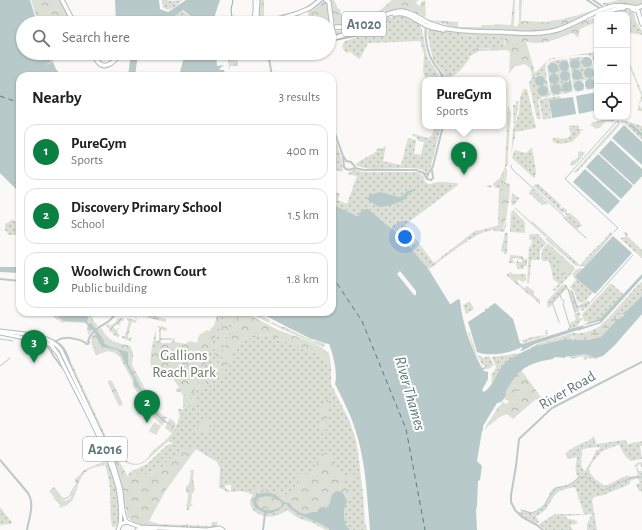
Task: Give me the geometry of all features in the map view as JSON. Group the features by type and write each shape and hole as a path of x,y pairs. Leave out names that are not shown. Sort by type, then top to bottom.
{"highway":[{"path":"62,0 70,16"},
{"path":"326,0 329,2 331,16"},
{"path":"595,5 598,9 597,12"},
{"name":"A1020","path":"603,11 611,6 618,5 637,8 642,6"},
{"name":"A1020","path":"603,11 613,8 638,11 642,24"},
{"name":"A1020","path":"336,29 366,23 396,11 408,12 437,29 508,33 546,32 557,30 594,16"},
{"path":"642,11 642,17"},
{"name":"A1020","path":"336,29 364,26 393,14 401,13 407,14 426,23 456,30"},
{"path":"336,38 374,26 386,18"},
{"path":"96,60 104,65 110,64 115,60"}],"main road":[{"path":"254,16 255,0"},
{"path":"258,0 258,16"},
{"path":"288,16 307,10 320,0"},
{"name":"A2016","path":"0,332 45,338 58,344 110,454 121,491 124,517 127,522"},
{"name":"A2016","path":"0,332 44,342 52,347 58,354 61,363 112,465 121,506 120,525"},
{"path":"118,530 123,522 140,527 207,530 220,528 223,530"},
{"path":"131,524 135,530 164,530"}],"street":[{"path":"590,0 603,11"},
{"path":"590,0 602,6 603,11"},
{"path":"415,19 422,25 426,35"},
{"path":"426,23 426,35"},
{"path":"426,23 425,29 430,57 443,77"},
{"path":"426,32 429,29 437,29"},
{"path":"269,62 271,72"},
{"path":"343,156 344,167 349,170 352,168 365,170 417,170 424,174 429,180 432,180 432,170 442,129"},
{"path":"336,136 346,161 351,162 357,168"},
{"path":"427,178 428,174 432,170"},
{"path":"424,174 432,174"},
{"path":"0,280 16,281"},
{"path":"58,344 63,338 87,341 92,332 108,322 114,316"},
{"path":"52,353 52,347 58,344 63,338"},
{"path":"44,342 61,363 66,361 68,354 58,344"},
{"name":"A2016","path":"68,354 77,383"},
{"name":"River Road","path":"543,530 522,517 515,510 511,502 519,439 552,408 642,362"},
{"path":"0,460 31,497 32,506 27,530"}],"green space":[{"path":"31,0 61,0 69,16 36,16"},
{"path":"162,0 183,0 172,9 174,7 168,10 163,8"},
{"path":"259,0 264,0 264,16 259,16"},
{"path":"315,0 318,0 301,10 284,16 277,16 297,11"},
{"path":"324,0 327,2 329,16 308,16 308,11"},
{"path":"330,0 334,0 343,17 350,18 350,16 364,16 378,12 392,0 419,0 416,2 420,6 421,2 425,0 426,16 424,17 421,14 405,9 391,12 363,22 336,26 336,16 333,16"},
{"path":"513,0 515,0 513,25 517,27 519,22 519,0 522,0 521,21 549,22 565,19 597,9 569,24 557,28 538,31 464,29 451,27 429,20 458,22 458,27 481,27 482,25 495,24 511,25"},
{"path":"618,0 642,0 642,4 635,6 623,4 608,6 603,5 603,3"},
{"path":"622,9 633,11 635,15 630,14 630,12 610,12"},
{"path":"183,11 189,16 176,16"},
{"path":"630,14 635,15 635,19 630,22"},
{"path":"402,15 420,25 427,56 440,77 425,77 423,72 424,54 420,41 368,43 359,59 350,52 347,53 344,51 343,45 345,41 373,32 387,23 386,22 366,32 336,39 336,31 359,28 391,17"},
{"path":"594,18 594,23 580,29 578,38 573,33 555,40 541,43 526,41 535,73 525,64 514,66 509,74 510,52 507,50 479,51 476,53 476,48 499,49 504,46 505,38 476,37 460,33 541,35 558,32"},
{"path":"635,19 642,31 642,35 630,34 630,22"},
{"path":"432,29 460,33 476,37 505,38 504,46 499,49 476,48 476,53 469,57 470,58 455,75 446,77 433,60 427,32"},
{"path":"594,52 594,64 590,56 569,56"},
{"path":"567,56 550,60 546,64 545,68 547,78 545,79 547,80 550,95 539,99 538,101 541,119 537,119 529,83 532,76 530,68 535,73 549,59"},
{"path":"588,57 592,61 594,88 586,89 586,79 584,81 582,80 585,87 584,90 576,92 574,90 569,60 570,58"},
{"path":"567,59 573,91 553,96 551,94 547,66 553,61"},
{"path":"228,60 237,60 238,66 230,66 229,69"},
{"path":"630,64 642,93 642,100 639,105 642,111 640,111 638,110 638,106 641,95"},
{"path":"524,89 527,89 536,128 515,132 511,157 513,129 519,113 520,97"},
{"path":"560,96 561,99 549,101 551,118 543,120 539,100"},
{"path":"516,101 518,101 518,107 514,126 513,105 516,105"},
{"path":"508,104 511,113 508,154 509,163 506,167 506,184 510,184 506,220 502,229 495,228 501,224 502,185 504,184"},
{"path":"614,120 612,122 605,122 600,128 596,129 591,126 593,122"},
{"path":"616,121 619,121 619,126 576,173 574,172 618,123"},
{"path":"621,121 627,121 642,126 642,140 624,123 620,124"},
{"path":"579,125 579,129 583,129 572,142 557,144 552,141 553,138 568,138 571,134 569,126"},
{"path":"434,129 440,129 428,172 412,168 376,169 361,167 355,164 386,146 383,161 401,165 408,138 416,140 414,154 421,155 424,142 419,141 416,137 412,136 413,134 428,138 431,136"},
{"path":"336,142 341,156 342,172 336,170"},
{"path":"532,147 536,172 534,178 512,158 515,150 526,153"},
{"path":"580,151 585,153 577,163 571,166 570,163 578,158 578,153"},
{"path":"505,167 504,185 502,189 501,224 498,225 499,188 494,188 495,187 493,184 500,178"},
{"path":"353,170 363,172 418,172 424,177 425,182 429,184 440,182 457,183 458,185 405,225 434,263 427,269 398,234 368,209 357,216 336,206 336,192 340,194 338,200 347,204 357,176 347,174","holes":["416,190 387,206 368,198 390,196 398,197 403,196 407,191"]},
{"path":"538,184 561,205 560,207 562,209 563,207 567,210 567,212 563,213 533,186"},
{"path":"490,185 493,188 485,187"},
{"path":"532,188 548,204 547,205 542,205 529,193"},
{"path":"512,193 519,198 514,205 511,203"},
{"path":"515,207 546,236 545,237 515,209"},
{"path":"514,210 525,222 525,233 510,232 511,212"},
{"path":"570,213 582,226 576,229 564,218 567,215 565,214"},
{"path":"12,219 16,222 16,235 9,235 5,230 5,224"},
{"path":"507,221 504,232 494,231 492,229 491,231 480,234 445,257 444,255 476,230 496,226 495,228 502,230"},
{"path":"612,232 584,265 581,265 589,255"},
{"path":"625,232 629,235 627,236 642,250 642,258 638,255 639,253 637,254 620,238 625,237 625,234 623,233"},
{"path":"505,233 508,234 507,253 504,254 504,252 501,251"},
{"path":"531,234 538,234 546,243 540,250 540,259 532,260 531,262 528,284 529,247 531,246 532,241 529,239 529,236"},
{"path":"547,237 578,265 576,266 545,239"},
{"path":"549,244 574,267 575,269 571,274 568,272 563,274 559,273 558,266 564,262 546,245"},
{"path":"546,245 564,262 560,265 571,274 555,291 552,289 559,284 553,279 549,261 543,261 541,259 542,250"},
{"path":"412,246 428,266 444,255 445,257 429,269 411,249"},
{"path":"510,255 522,256 524,259 527,259 527,266 524,266 524,269 517,269 517,260 518,262 522,262 522,259 513,258 513,262 515,263 509,263"},
{"path":"577,269 582,269 576,277 593,292 585,301 579,303 574,291 570,287 576,280 572,274"},
{"path":"511,272 512,274 526,274 526,281 523,283 519,279 517,282 524,288 527,286 534,291 534,295 540,300 540,304 507,276 507,274"},
{"path":"642,282 642,296 623,313 613,317 603,327 575,338 572,336 565,336 537,344 572,333 583,333 600,326"},
{"path":"611,283 623,294 600,320 588,324 587,321 584,321 582,315 583,313"},
{"path":"565,284 568,287 548,308 548,300 562,285"},
{"path":"572,290 580,311 575,313 568,291 570,292"},
{"path":"642,296 642,300 603,339 576,341 575,338 603,327 613,316 623,313"},
{"path":"587,300 590,304 582,311 579,305"},
{"path":"470,302 474,309 466,314 463,305"},
{"path":"580,312 581,315 579,318 582,318 582,320 578,326 570,329 571,322 576,319 574,314"},
{"path":"52,316 91,316 98,326 96,328 98,330 101,328 113,341 131,346 133,353 132,365 156,409 167,417 162,426 148,411 138,392 133,387 132,380 119,356 108,351 96,355 92,344 92,336 94,333 92,331 88,335 87,325 85,323 63,323"},
{"path":"147,316 155,316 166,319 166,322 148,318"},
{"name":"Gallions Reach Park","path":"217,316 223,316 200,379 187,405 188,399 173,379 166,379 162,377 152,368 150,362 151,356 154,350 159,346 165,344 173,345 174,341 185,344 190,341 197,343 199,335 207,330 210,331 214,326"},
{"path":"220,316 229,316 230,324 233,316 242,316 226,348 217,373 222,375 241,340 267,334 316,353 331,366 331,384 349,420 355,437 367,530 326,530 313,523 298,518 287,510 270,517 260,515 252,509 252,494 242,491 231,492 231,485 225,485 226,489 230,492 219,488 220,468 217,462 196,449 168,460 162,467 149,474 139,474 127,477 130,472 147,464 166,446 173,444 169,441 146,461 139,465 125,462 125,460 138,464 142,462 167,439 176,427 180,415 178,414 181,414 190,399 184,377 165,378 153,371 151,365 151,350 156,329 156,341 161,341 161,343 171,343 173,338 175,338 175,342 193,346 209,335","holes":["229,325 224,345 214,371 216,362 214,353 215,348 220,339 220,333","209,380 211,382 198,390 195,399 194,412 190,406 199,386 205,381"]},
{"path":"233,316 230,324 223,322 224,318"},
{"path":"241,316 252,316 276,329 309,341 329,353 331,366 316,353 267,334 241,340 222,375 220,376 217,374 234,321"},
{"path":"255,316 262,316 270,320 269,323"},
{"path":"135,317 137,318 136,323 132,322 128,335 128,338 132,337 129,344 130,341 122,338 122,336 125,336 129,321 127,318 136,320"},
{"path":"119,318 124,318 119,326 117,324 113,327 116,330 118,328 120,329 118,329 117,333 120,335 118,338 105,326 108,324 110,326"},
{"path":"273,322 313,341 325,344 323,347 270,323"},
{"path":"223,324 229,325 224,345 215,368 214,376 212,372 216,362 214,353 220,339 220,329"},
{"path":"158,326 167,328 166,331 161,329 161,338 171,338 171,340 159,341 160,328 158,328"},
{"path":"547,330 548,335 523,343 522,340 546,335 545,331"},
{"path":"468,332 477,355 483,358 489,356 494,365 487,370 474,352"},
{"path":"569,335 574,338 572,340 499,370 512,359 536,345 537,346 537,344"},
{"path":"521,353 504,364 491,383 491,375 496,367 492,357"},
{"path":"585,354 597,359 587,358 587,360 584,360 583,356 571,359 570,357"},
{"path":"71,364 108,441 113,442 120,452 119,453 116,449 107,444 75,377"},
{"path":"521,370 549,408 547,410 536,399 513,419 507,414 500,417 485,430 499,406 503,402 507,404 509,401 504,398 506,395 505,394"},
{"path":"520,371 521,373 518,379 524,384 521,391 516,395 515,392 517,386 515,383 509,389 505,397 507,386"},
{"path":"110,380 112,381 123,404 120,406 108,383"},
{"path":"209,380 211,382 209,389 203,387 198,390 194,413 190,406 195,394 199,386 205,381"},
{"path":"179,387 188,399 181,414 179,413 178,409 183,409 184,397 181,392 176,392 176,389"},
{"path":"330,395 325,433 322,434 318,427 321,424 319,411"},
{"path":"170,418 176,424 172,433 165,428"},
{"path":"207,420 212,431 197,433 198,426"},
{"path":"154,422 161,426 156,435 149,431"},
{"path":"594,436 596,444 626,440 627,444 642,441 642,446 640,446 642,459 631,461 618,445 602,451 589,469 590,473 595,479 605,486 628,475 629,477 638,475 636,467 634,466 637,463 642,462 642,468 640,464 637,466 638,471 642,471 642,493 639,491 636,484 640,483 638,478 630,481 630,484 604,495 594,497 592,500 597,530 587,530 587,524 592,514 566,516 566,518 577,521 577,524 570,525 573,530 545,530 539,524 555,514 584,514 575,487 560,491 556,494 545,510 536,516 539,522 537,523 524,517 518,512 523,510 533,513 538,511 537,509 544,505 550,494 549,493 554,488 570,484 578,477 576,470 577,457 567,459 566,453","holes":["599,447 600,449 596,450 592,460 584,471 581,465 582,450"]},
{"path":"196,449 166,490 149,521 159,524 186,525 187,523 189,528 139,526 128,518 115,462 118,459 128,477 139,474 149,474 162,467 168,460 182,450"},
{"path":"103,450 106,459 105,465 87,471 80,480 71,502 66,506 59,508 60,505 53,497 62,501 66,501 71,498 71,495 76,487 75,479 86,469 103,462"},
{"path":"325,453 327,455 327,464 329,463 329,456 332,455 335,465 343,476 358,474 359,477 339,481 339,483 351,490 353,495 349,498 345,499 343,493 340,492 331,496 330,502 326,507 318,509 317,512 303,515 291,507 288,503 283,502 276,495 263,492 257,493 253,504 265,513 265,515 251,506 250,501 253,495 249,493 253,487 270,490 272,492 290,494 297,483 299,476 297,475 312,473 322,454"},
{"path":"107,458 119,502 119,519 115,527 112,527 111,521 110,489 106,465"},
{"path":"191,470 194,470 193,479 195,490 192,494 191,504 193,506 190,506 189,510 187,510 187,506 185,506 187,504 188,494 186,491 186,486 189,484"},
{"path":"54,487 65,500 60,501 52,495 49,491"},
{"path":"263,496 272,496 281,500 282,506 271,511 263,509 257,504 256,500"},
{"path":"0,507 12,522 12,524 0,525"},
{"path":"218,518 218,526 213,529 200,529 195,527 195,529 191,528 189,525 211,526 212,522 217,522"}],"water":[{"path":"0,0 30,0 35,16 16,16 16,60 53,60 45,65 53,62 58,72 16,72 16,189 0,173"},
{"path":"115,0 159,0 160,9 168,12 186,0 220,0 215,16 190,16 183,10 175,16 116,16"},
{"path":"587,57 592,62 587,67 582,62"},
{"path":"575,59 580,64 575,69 570,64"},
{"path":"130,60 137,60 136,72 129,72"},
{"path":"183,60 217,60 217,66 224,65 219,69 224,70 225,72 180,72"},
{"path":"564,61 569,66 564,71 559,66"},
{"path":"553,63 558,68 553,73 548,68"},
{"path":"589,68 593,71 593,75 589,78 584,73"},
{"path":"577,70 582,75 577,80 572,75"},
{"path":"565,71 570,76 565,81 560,76"},
{"path":"554,74 559,79 554,84 549,79"},
{"path":"540,76 545,81 540,86 535,81"},
{"path":"590,79 593,81 594,86 592,88 590,89 586,86 585,84 588,80"},
{"path":"579,81 584,86 579,91 574,86"},
{"path":"567,82 572,87 567,92 562,87"},
{"path":"556,84 561,89 556,94 551,89"},
{"path":"543,86 548,91 543,96 538,91"},
{"path":"594,93 594,111 579,114 576,96"},
{"path":"573,97 576,114 552,118 549,100"},
{"path":"624,125 642,142 642,165 612,138"},
{"path":"611,140 642,169 642,176 634,185 599,153"},
{"path":"598,154 633,186 621,199 586,167"},
{"path":"585,169 620,201 608,214 573,182"},
{"path":"417,190 409,193 405,199 387,206 379,207 367,199 370,195 380,192 398,197 403,196 407,191"},
{"name":"River Thames","path":"336,206 357,216 362,210 368,209 398,234 408,245 429,270 450,304 458,299 460,300 465,326 474,352 482,368 486,368 483,370 488,372 488,379 482,390 484,392 490,386 504,364 519,354 536,346 537,344 537,346 566,339 573,340 575,338 577,340 588,340 601,337 617,320 624,316 627,310 642,296 642,314 614,346 603,356 596,358 585,354 565,358 555,357 553,359 537,362 525,368 515,377 506,392 504,399 497,403 483,426 477,461 482,466 480,480 478,481 476,509 477,530 370,530 366,480 362,456 352,420 335,384 335,369 329,344 311,339 266,316 336,316"},
{"path":"613,236 632,253 595,294 575,277"},
{"path":"0,267 16,267 16,273 0,272"},
{"path":"642,274 642,278 601,323 535,344 522,351 520,350 522,347 500,354 477,352 468,322 495,303 513,319 520,343 522,344 568,330 568,328 570,329 584,325 583,327 600,322 585,325 600,319"},
{"path":"57,316 87,316 87,322 89,324 91,323 103,339 105,345 128,352 128,364 147,400 164,420 173,426 164,422 153,412 139,389 135,387 134,379 118,350 103,347 99,343 93,329 89,330 88,325 85,322 64,321"},
{"path":"338,491 343,493 347,501 344,516 345,524 350,530 332,530 298,514 286,504 272,513 265,513 257,509 253,502 256,492 258,494 270,493 277,496 285,503 290,503 292,507 299,512 306,514 317,512 321,507 326,508 335,492","holes":["267,496 280,500 282,504 281,507 274,510 266,510 259,507 256,500"]}],"pier":[{"path":"400,271 416,291 416,295 414,295 397,274"}],"waterway":[{"path":"614,232 618,228 565,179 616,122"},
{"path":"631,125 642,135"},
{"path":"511,165 513,170 586,238"},
{"path":"532,222 580,266 585,265 612,234"},
{"path":"579,307 590,303 633,255"},
{"path":"559,322 552,302 566,287 567,288"},
{"path":"567,289 572,292 577,308 578,307"},
{"path":"568,289 575,312"},
{"path":"560,295 562,300"},
{"path":"564,300 563,304 570,327 568,330"},
{"path":"0,339 13,341"},
{"path":"0,366 10,358"},
{"path":"521,510 531,513 537,511 545,505 556,488 569,485 579,477 586,477 603,491 628,479 642,477"},
{"path":"64,499 69,497 76,486"},
{"path":"263,530 265,513"}],"ferry route":[{"path":"0,96 16,102"},
{"path":"336,282 362,321 406,429 425,530"}],"tram line":[{"path":"232,16 231,10 233,0"},
{"path":"337,40 376,30 387,22"}],"place":[{"name":"PureGym","path":"464,175"},
{"name":"Woolwich Crown Court","path":"34,363"},
{"name":"Discovery Primary School","path":"147,423"}]}
